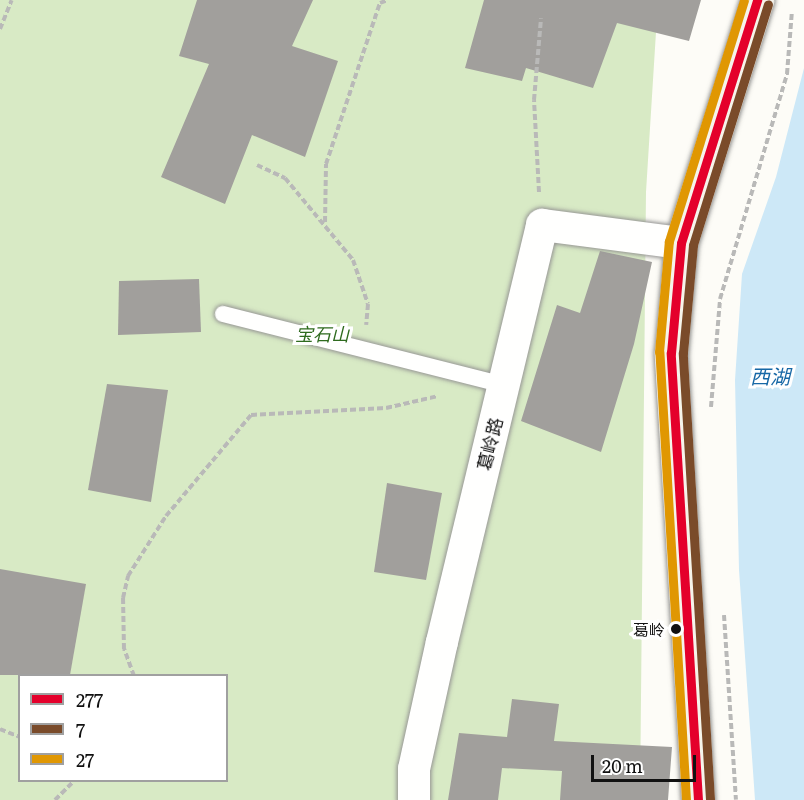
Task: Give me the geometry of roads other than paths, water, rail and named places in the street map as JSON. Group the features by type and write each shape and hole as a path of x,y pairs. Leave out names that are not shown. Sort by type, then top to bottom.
{"main road":[{"path":"698,800 671,353 681,243 757,0"}],"street":[{"name":"葛岭路","path":"414,800 419,746 542,225 681,243"}],"lane":[{"path":"223,314 504,385"}],"water":[{"name":"西湖","path":"804,68 804,800 755,800 739,570 735,380 742,274 776,177"}],"place":[{"name":"葛岭","path":"676,629"}],"park label":[{"name":"宝石山","path":"322,334"}]}
